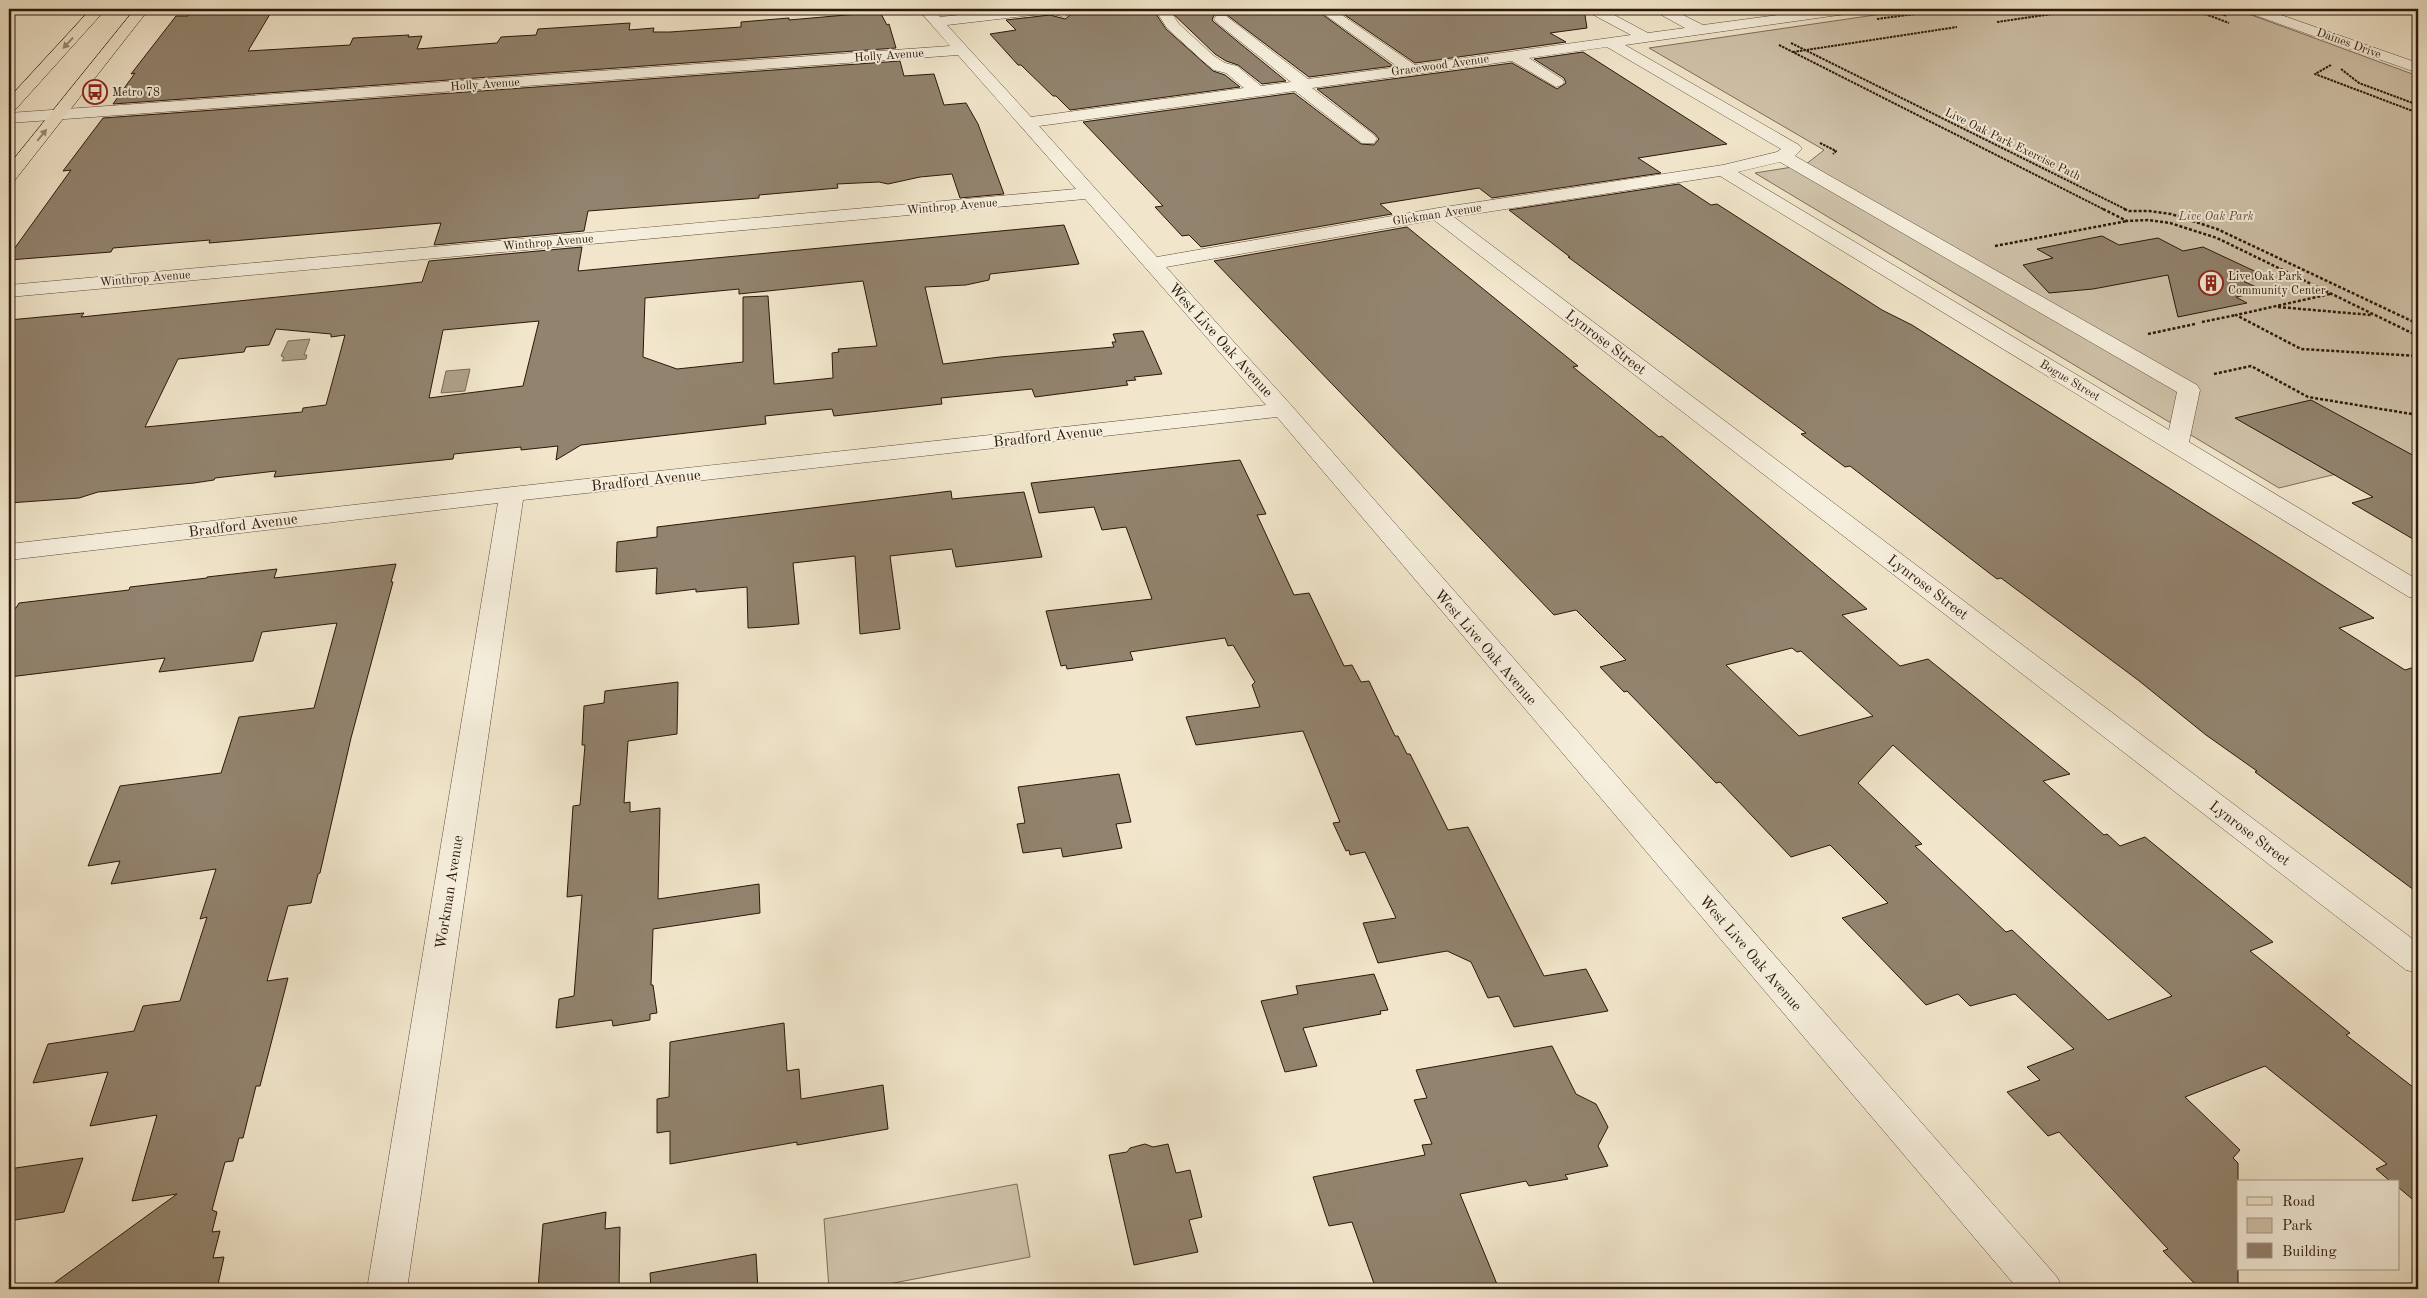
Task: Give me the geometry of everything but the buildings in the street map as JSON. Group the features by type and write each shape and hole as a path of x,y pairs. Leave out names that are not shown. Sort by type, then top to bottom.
{"main road":[{"path":"9,107 99,9"},
{"path":"9,176 142,9"}],"street":[{"path":"931,15 1011,9"},
{"path":"931,15 1050,9 1064,13"},
{"path":"1324,9 1411,69"},
{"path":"1593,9 1645,37"},
{"path":"1661,9 1701,30"},
{"name":"Gracewood Avenue","path":"1027,123 1853,9"},
{"name":"Daines Drive","path":"2251,9 2418,68"},
{"path":"1165,14 1172,21 1172,25 1209,59 1220,66 1231,69 1257,90"},
{"name":"West Live Oak Avenue","path":"931,15 1088,194 1283,410 2043,1289"},
{"path":"1221,19 1368,139"},
{"path":"1609,42 1793,149 1783,156 2189,390 2177,445"},
{"name":"Holly Avenue","path":"9,118 961,50"},
{"path":"1513,55 1556,82"},
{"name":"Glickman Avenue","path":"1152,263 1438,214 1723,170 1783,156"},
{"name":"Bogue Street","path":"1723,170 2418,591"},
{"name":"Winthrop Avenue","path":"9,291 1088,194"},
{"name":"Lynrose Street","path":"1438,214 2418,960"},
{"name":"Bradford Avenue","path":"9,552 512,494 1283,410"},
{"name":"Workman Avenue","path":"387,1289 512,494"}],"path":[{"path":"1877,19 1953,9"},
{"path":"1997,22 2086,9"},
{"path":"1957,28 1793,52 2127,221"},
{"name":"Live Oak Park Exercise Path","path":"1789,42 2129,211 2143,210 2187,220 2234,236 2418,324"},
{"path":"2359,83 2418,105"},
{"path":"1990,248 2145,218 2232,244 2418,336"},
{"path":"2202,322 2331,293"},
{"path":"2272,307 2374,315"},
{"path":"2236,315 2301,349 2418,356"},
{"path":"2151,340 2143,335 2195,324"},
{"path":"2206,370 2213,375 2251,366 2308,397 2418,415"}],"green space":[{"name":"Live Oak Park","path":"1916,9 2235,9 2418,76 2418,454 2279,488 1755,173 1805,165 1824,150 1649,48"},
{"path":"1017,1184 1030,1257 862,1289 829,1289 824,1219"}],"shaded area":[{"path":"310,339 304,355 307,355 306,359 282,361 284,357 281,356 288,341"},
{"path":"470,369 465,391 441,393 446,371"}],"place":[{"name":"Metro 78","path":"95,92"},
{"name":"Live Oak Park Community Center","path":"2211,283"}]}
